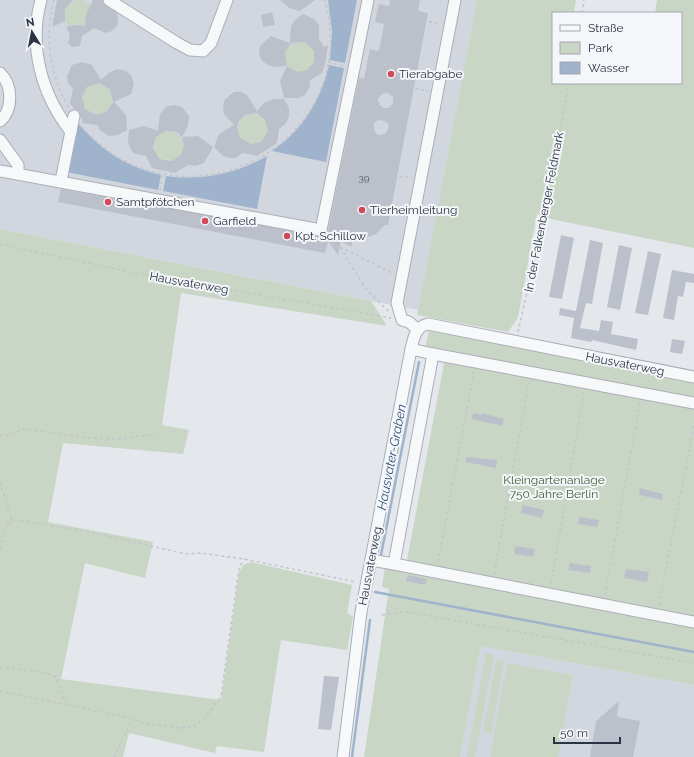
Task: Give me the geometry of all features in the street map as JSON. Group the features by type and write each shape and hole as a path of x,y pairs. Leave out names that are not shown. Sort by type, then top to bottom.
{"street":[{"path":"41,0 37,13 36,41 39,69 57,114 71,132"},
{"path":"109,0 177,43 190,50 203,51 211,43 227,0"},
{"path":"418,330 409,322 402,320 397,303 442,75 455,0"},
{"path":"0,170 321,230 367,5"},
{"path":"0,73 9,89 10,104 4,117 0,121"},
{"path":"61,181 74,116"},
{"path":"0,140 18,165 18,174"},
{"name":"Hausvaterweg","path":"343,757 361,612 366,584 411,349 414,337 421,326 428,324 694,377"},
{"path":"411,349 694,403"},
{"path":"394,564 434,354"},
{"path":"371,560 694,622"}],"path":[{"path":"54,0 49,33 52,62 60,90 74,116 89,135 108,151 134,165 163,174 192,177 222,173 250,164 275,148 297,128 310,110 320,90 328,62 330,35 325,0"},
{"path":"582,12 584,0"},
{"path":"367,5 450,26"},
{"path":"328,62 354,68 438,94"},
{"path":"354,68 442,75"},
{"name":"In der Falkenberger Feldmark","path":"516,341 542,230 569,84"},
{"path":"159,200 163,174"},
{"name":"Hausvaterweg","path":"0,244 134,273 379,316"},
{"path":"402,276 340,247 365,288 390,313 402,320"},
{"path":"436,573 476,361"},
{"path":"492,584 531,372"},
{"path":"549,595 586,383"},
{"path":"603,605 642,394"},
{"path":"658,615 694,426"},
{"path":"0,435 6,436 24,429 93,438 119,439 149,435 156,438"},
{"path":"0,482 12,519"},
{"path":"0,549 5,528 12,519"},
{"path":"12,519 94,533 186,554 200,553 244,559 366,584"},
{"path":"8,523 13,524"},
{"path":"0,691 178,728 193,727 204,719 221,697 239,568 244,559"},
{"path":"382,615 407,612 694,663"},
{"path":"0,667 47,674 56,677 66,705"},
{"path":"114,757 132,719"}],"shaded area":[{"path":"0,0 477,0 418,310 0,229"},
{"path":"481,646 694,685 694,757 460,757"}],"green space":[{"path":"75,0 84,0 92,6 86,15 88,28 76,24 69,26 65,20 65,9"},
{"path":"477,0 576,0 574,11 580,12 552,12 552,84 682,84 682,12 655,12 657,0 694,0 694,248 551,219 537,214 518,317 508,332 417,315"},
{"path":"300,42 311,46 315,57 311,68 300,72 289,68 285,57 289,46"},
{"path":"97,84 108,88 112,99 108,110 97,114 86,110 82,99 86,88"},
{"path":"253,114 264,118 268,129 264,140 253,144 242,140 238,129 242,118"},
{"path":"169,131 180,135 184,146 180,157 169,161 158,157 154,146 158,135"},
{"path":"0,229 371,301 387,326 181,293 162,425 189,430 183,454 63,443 48,522 153,542 145,578 85,563 61,679 221,700 239,572 243,565 251,562 352,585 347,613 353,617 347,650 281,640 264,752 217,746 215,753 129,733 123,757 0,757"},
{"name":"Kleingartenanlage 750 Jahre Berlin","path":"429,330 694,380 694,685 481,646 460,757 364,757 389,589 382,587 385,567 405,571 446,353 425,349"},
{"path":"486,653 494,655 475,757 467,757"},
{"path":"496,660 504,661 491,734 483,733"},
{"path":"507,663 573,675 558,757 490,757"}],"water":[{"path":"328,0 357,0 345,63 330,60 332,31"},
{"path":"329,65 344,68 326,162 272,151 292,134 309,114 321,90"},
{"path":"76,121 85,131 114,156 136,167 161,175 158,190 66,172"},
{"path":"267,156 257,209 163,191 166,176 192,178 218,175 243,167"}],"building":[{"path":"57,0 73,0 65,9 65,21 52,27"},
{"path":"93,0 102,0 103,4 117,13 117,26 112,31 106,33 94,28 82,36 80,46 72,47 68,43 70,34 66,27 73,25 85,26 86,15"},
{"path":"280,0 315,0 300,11 289,8"},
{"path":"390,0 420,0 418,11 428,13 388,225 385,225 376,234 363,239 353,239 351,247 341,241 338,255 328,241 325,253 58,202 61,189 324,236 328,231 359,78 364,79 370,49 379,51 384,24 375,22 379,4 389,6","holes":["388,93 393,97 393,103 389,108 383,108 378,99 382,94","378,120 385,121 388,124 389,128 385,134 378,135 374,130 374,123"]},
{"path":"272,12 275,25 263,27 261,15"},
{"path":"303,14 314,19 319,25 319,39 324,47 328,45 325,64 322,73 310,80 310,86 305,95 298,98 284,98 280,81 287,66 274,67 262,61 259,54 260,46 271,36 290,43 291,26 295,20","holes":["305,42 314,51 314,62 307,70 298,72 287,66 285,53 291,43"]},
{"path":"82,62 92,65 101,80 110,72 117,69 126,71 131,75 134,85 131,94 114,102 126,115 127,130 118,135 109,136 100,130 97,125 83,123 79,111 74,109 70,103 73,89 68,83 67,76 72,65","holes":["100,83 110,90 113,102 107,111 100,114 94,114 85,109 82,97 87,87"]},
{"path":"234,92 241,92 247,95 257,111 264,103 274,99 284,99 289,108 289,117 286,123 279,129 277,143 257,156 243,153 235,158 223,156 214,147 219,134 234,125 224,114 223,106 225,99","holes":["257,113 265,120 268,131 261,142 251,144 240,138 237,127 239,121 245,115"]},
{"path":"174,105 182,107 189,116 188,126 182,137 198,136 213,147 204,163 196,166 188,165 175,173 152,168 146,156 133,153 128,143 129,130 144,126 158,131 160,114 166,107","holes":["166,131 177,132 182,137 184,144 181,155 172,161 159,158 153,148 156,137"]},
{"path":"561,235 574,238 562,299 549,297"},
{"path":"590,240 603,243 592,304 586,303 580,328 599,331 601,320 613,322 611,334 638,339 636,350 592,340 591,342 571,338 574,318 559,315 560,308 576,311"},
{"path":"619,245 632,248 620,310 607,307"},
{"path":"648,251 661,254 648,315 635,313"},
{"path":"672,270 694,274 694,283 686,282 683,297 678,296 674,320 663,318"},
{"path":"672,339 685,341 682,354 670,352"},
{"path":"473,413 482,415 482,413 504,419 502,426 472,419"},
{"path":"466,457 497,460 496,468 466,462"},
{"path":"640,488 663,494 662,500 639,495"},
{"path":"523,505 544,510 542,518 521,513"},
{"path":"579,517 599,520 597,527 578,524"},
{"path":"515,546 535,549 533,557 514,554"},
{"path":"570,563 591,566 590,573 568,570"},
{"path":"626,569 649,572 647,582 624,578"},
{"path":"408,575 427,579 425,585 406,581"},
{"path":"324,676 339,677 331,730 318,729"},
{"path":"619,701 617,717 640,721 633,757 590,757 596,721"}],"waterway":[{"name":"Hausvater-Graben","path":"381,555 419,362"},
{"path":"375,592 694,652"},
{"name":"Hausvater-Graben","path":"352,757 370,620"}],"place":[{"name":"Tierabgabe","path":"391,74"},
{"name":"Samtpfötchen","path":"108,202"},
{"name":"Tierheimleitung","path":"362,210"},
{"name":"Garfield","path":"205,221"},
{"name":"Kpt. Schillow","path":"287,236"}]}
